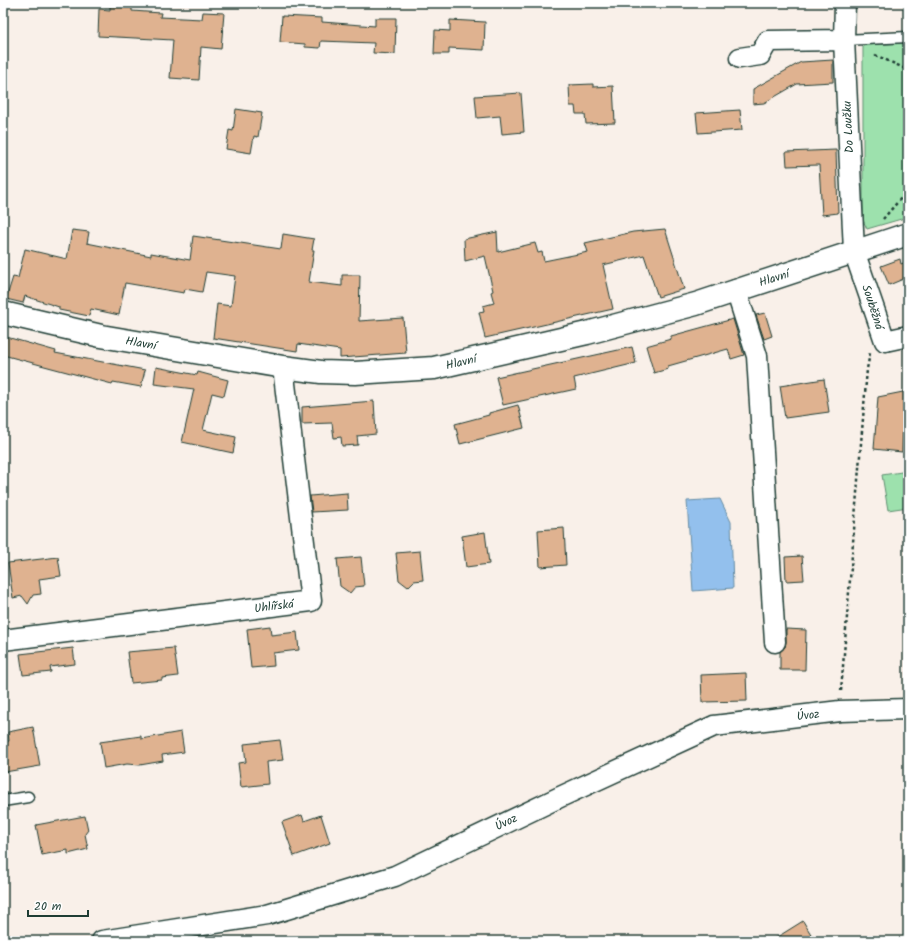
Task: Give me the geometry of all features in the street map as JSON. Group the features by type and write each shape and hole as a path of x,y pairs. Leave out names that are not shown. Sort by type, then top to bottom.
{"main road":[{"name":"Hlavní","path":"3,313 101,336 321,372 355,373 434,368 586,333 696,304 908,234"}],"street":[{"name":"Do Loužku","path":"845,3 844,40 854,251"},
{"path":"740,58 760,55 768,41 844,40"},
{"name":"Souběžná","path":"854,251 884,341 908,336"},
{"path":"736,290 757,356 775,642"},
{"name":"Uhlířská","path":"3,640 311,601 284,367"},
{"name":"Úvoz","path":"102,941 267,915 395,876 560,797 714,726 840,711 908,709"}],"lane":[{"path":"844,40 908,36"},
{"path":"3,801 28,797"}],"path":[{"path":"883,220 908,190"},
{"path":"840,711 866,377 871,346"}],"green space":[{"path":"908,43 908,217 867,229 863,220 863,45"},
{"path":"908,471 908,507 888,510 882,475"}],"water":[{"path":"720,499 731,522 733,588 693,591 687,501"}],"building":[{"path":"110,6 132,7 132,11 161,13 160,17 202,19 203,12 224,13 221,49 201,47 199,80 170,78 173,40 98,36 99,9 110,10"},
{"path":"282,16 322,18 322,22 375,26 375,18 396,18 395,54 373,53 374,43 321,41 320,48 305,47 305,44 280,42"},
{"path":"450,20 485,22 484,50 449,48 449,54 434,54 435,30 450,31"},
{"path":"833,60 833,82 797,84 764,103 753,104 753,89 801,62"},
{"path":"593,84 593,87 613,86 615,123 586,124 585,114 576,114 575,106 570,106 569,85"},
{"path":"521,93 524,132 502,134 500,116 477,118 475,96"},
{"path":"236,109 262,113 258,137 254,136 251,153 226,149 229,130 233,131"},
{"path":"740,110 742,130 698,133 696,113"},
{"path":"836,150 838,213 822,215 819,165 787,166 786,152"},
{"path":"665,229 684,289 658,297 644,255 603,265 613,309 485,338 479,312 484,311 483,306 494,303 491,292 493,291 485,256 465,261 464,239 497,232 498,252 535,243 538,253 542,252 544,261 588,252 585,243 633,232"},
{"path":"72,230 89,232 87,243 151,256 151,253 190,260 193,236 281,249 283,234 314,239 312,250 314,250 309,282 342,286 342,275 360,275 359,321 403,318 406,353 340,358 340,350 298,344 297,351 213,338 217,304 231,306 235,276 206,272 202,292 185,289 184,293 125,283 119,315 91,309 89,316 59,310 59,307 25,296 23,303 6,299 13,277 18,278 25,249 67,259"},
{"path":"900,259 901,264 908,261 908,277 889,285 881,266"},
{"path":"765,313 772,336 764,339 756,315"},
{"path":"733,319 744,355 731,359 728,349 668,366 668,369 654,373 646,346 671,339 671,336"},
{"path":"3,336 56,351 55,353 145,370 141,387 113,382 112,384 3,355"},
{"path":"632,347 636,363 574,378 576,389 503,405 496,377"},
{"path":"156,367 197,375 198,372 228,380 224,396 212,393 203,430 236,437 233,453 182,442 194,389 154,384"},
{"path":"824,379 829,412 785,418 780,386"},
{"path":"908,391 908,420 903,421 902,452 874,449 878,397"},
{"path":"374,401 376,434 357,436 358,445 342,446 341,437 334,438 332,423 302,424 302,407"},
{"path":"518,405 524,428 460,444 455,424 489,415 489,413"},
{"path":"347,493 348,510 312,512 310,496"},
{"path":"564,528 566,565 540,567 538,530"},
{"path":"485,532 489,564 466,567 462,536"},
{"path":"420,551 423,580 414,581 408,587 399,580 396,553"},
{"path":"802,556 804,580 786,581 785,557"},
{"path":"58,557 61,576 39,579 41,594 33,595 28,604 22,596 13,598 8,563"},
{"path":"361,557 364,586 355,587 350,593 340,586 337,559"},
{"path":"270,626 271,635 297,632 299,650 273,653 274,666 251,668 247,629"},
{"path":"786,629 806,630 805,670 780,670 780,652 785,647"},
{"path":"73,648 75,664 50,667 51,672 23,675 20,654"},
{"path":"174,648 178,676 162,678 162,680 131,683 127,652"},
{"path":"746,673 747,701 702,702 701,675"},
{"path":"33,727 40,766 5,772 3,762 3,742 9,741 8,732"},
{"path":"181,732 184,752 162,755 163,761 140,765 127,764 104,768 100,742 141,736 141,739"},
{"path":"280,740 283,760 266,762 268,784 241,787 238,763 246,762 244,744"},
{"path":"302,815 304,821 321,815 330,843 294,856 282,822"},
{"path":"85,816 88,830 85,834 88,849 68,854 68,850 42,855 36,825"},
{"path":"803,921 815,941 771,941"}]}
